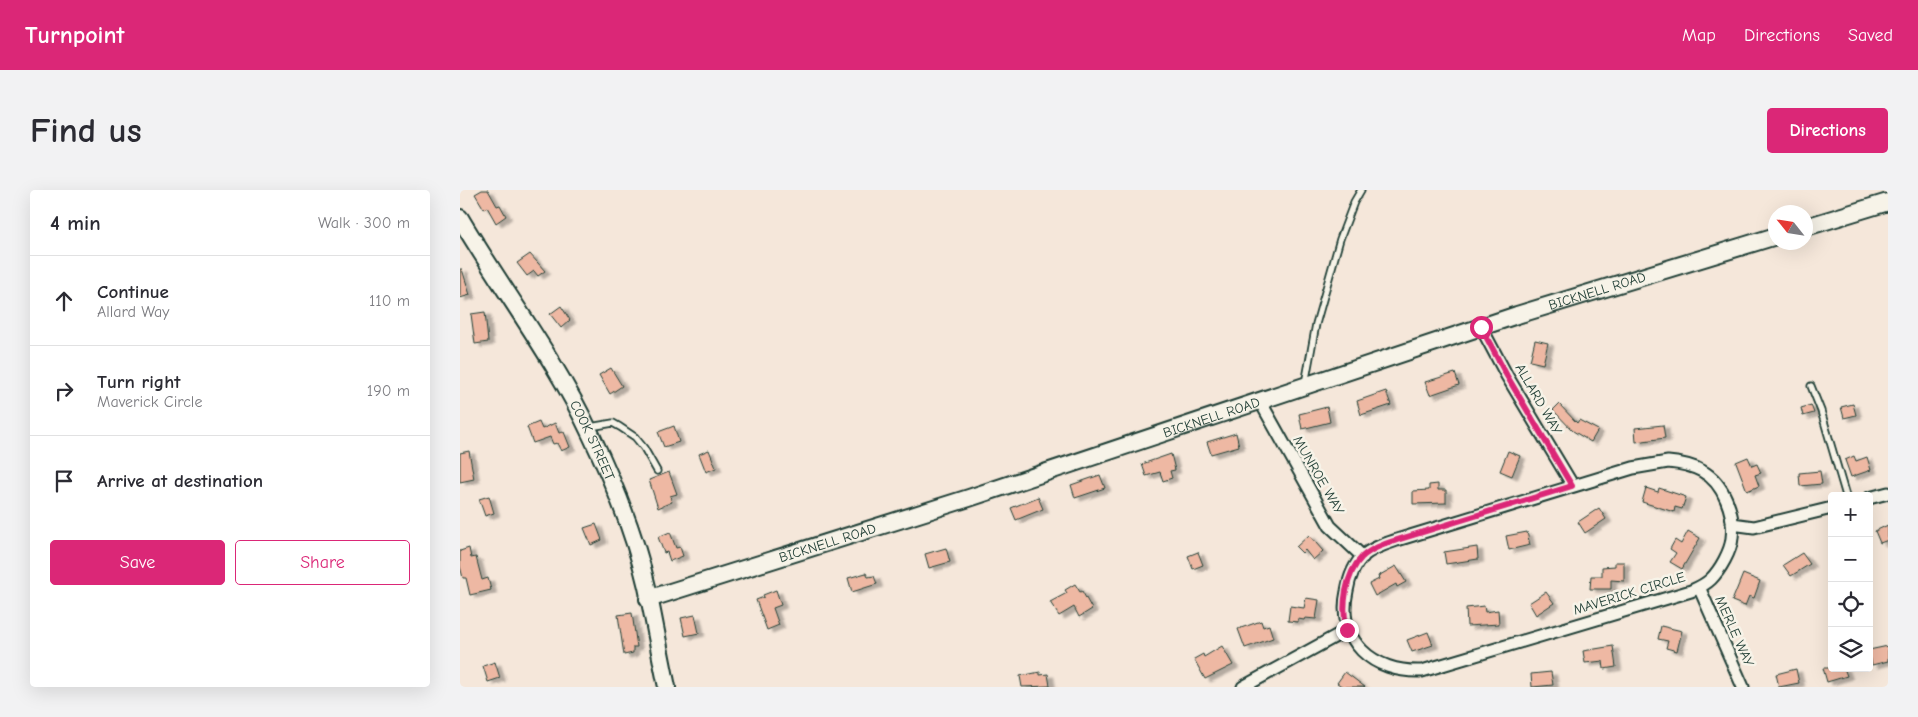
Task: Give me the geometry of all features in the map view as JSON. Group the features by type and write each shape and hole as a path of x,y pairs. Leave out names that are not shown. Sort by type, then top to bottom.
{"street":[{"path":"1813,225 1888,202"},
{"name":"COOK STREET","path":"460,220 526,320 587,427 620,500 647,587 667,687"},
{"name":"BICKNELL ROAD","path":"648,599 969,498 1481,327 1768,238"},
{"name":"ALLARD WAY","path":"1481,327 1507,376 1572,486"},
{"name":"MUNROE WAY","path":"1260,401 1330,526 1362,557"},
{"name":"MAVERICK CIRCLE","path":"1347,630 1362,650 1380,663 1398,670 1422,671 1669,599 1699,587 1710,580 1723,561 1732,541 1732,524 1726,499 1707,474 1681,463 1668,462 1648,465 1572,486 1397,540 1370,551 1362,557"},
{"path":"1873,497 1888,493"},
{"path":"1732,524 1754,527 1828,509"},
{"path":"1243,687 1347,630 1345,621 1346,596 1356,564 1362,557"},
{"name":"MERLE WAY","path":"1699,587 1743,687"}],"lane":[{"path":"1304,386 1316,324 1340,239 1354,202 1361,190"},
{"path":"1811,386 1821,411 1845,492"},
{"path":"587,427 613,423 620,427 635,437 644,448 657,471"}],"building":[{"path":"482,190 488,190 497,206 500,205 506,216 496,223 487,207 484,209 475,194"},
{"path":"530,254 545,271 538,276 534,271 527,276 517,263"},
{"path":"460,269 462,269 470,295 460,298"},
{"path":"561,306 570,320 561,328 550,314"},
{"path":"485,312 488,342 475,344 471,314"},
{"path":"1535,340 1548,343 1543,364 1530,361"},
{"path":"611,368 622,386 610,394 599,375"},
{"path":"1455,373 1459,385 1430,395 1425,382"},
{"path":"1386,391 1391,405 1361,415 1357,401"},
{"path":"1559,404 1577,423 1579,420 1598,430 1591,442 1573,431 1553,410"},
{"path":"1853,404 1856,415 1844,418 1841,407"},
{"path":"1811,405 1814,413 1803,416 1801,408"},
{"path":"1327,407 1330,422 1302,429 1299,414"},
{"path":"539,422 542,429 555,423 559,433 564,432 570,447 561,451 557,443 553,444 550,437 533,443 527,427"},
{"path":"1663,425 1665,438 1636,442 1635,428"},
{"path":"674,426 679,442 664,447 658,432"},
{"path":"1236,433 1239,446 1211,454 1207,442"},
{"path":"709,450 716,468 706,472 699,454"},
{"path":"469,451 474,479 460,482 460,453"},
{"path":"1508,451 1520,456 1512,476 1500,471"},
{"path":"1171,454 1175,470 1170,471 1172,478 1163,481 1160,472 1146,476 1142,464"},
{"path":"1854,456 1856,461 1867,457 1871,470 1851,477 1845,460"},
{"path":"1748,457 1752,466 1757,464 1761,473 1755,475 1759,486 1747,491 1736,462"},
{"path":"1820,471 1822,484 1800,486 1799,473"},
{"path":"669,472 677,494 670,496 672,502 658,508 649,480"},
{"path":"1100,475 1105,488 1075,498 1071,485"},
{"path":"1438,484 1438,490 1446,490 1446,503 1413,504 1413,491 1429,490 1429,485"},
{"path":"1646,488 1658,492 1659,488 1686,497 1682,509 1675,507 1674,512 1642,502"},
{"path":"489,496 494,513 485,516 479,499"},
{"path":"1038,497 1043,509 1016,520 1011,508"},
{"path":"1599,508 1606,519 1585,533 1578,522"},
{"path":"596,524 602,540 591,545 584,528"},
{"path":"1888,525 1888,540 1880,543 1875,531"},
{"path":"1688,531 1700,538 1682,569 1670,562 1676,553 1670,549 1675,540 1681,544"},
{"path":"670,532 676,548 680,547 683,556 670,561 667,552 664,553 658,537"},
{"path":"1527,532 1530,545 1509,550 1506,536"},
{"path":"1309,535 1323,551 1313,560 1305,550 1302,553 1296,547"},
{"path":"1477,547 1478,559 1446,564 1444,552"},
{"path":"469,548 471,558 476,557 482,580 488,578 491,590 470,595 466,578 463,578 460,566 460,551"},
{"path":"946,548 950,562 929,568 925,554"},
{"path":"1198,552 1203,565 1193,569 1188,556"},
{"path":"1802,553 1810,564 1791,576 1783,565"},
{"path":"1615,562 1624,562 1624,581 1611,580 1611,589 1590,589 1591,576 1602,576 1602,567 1615,566"},
{"path":"1396,566 1406,582 1397,587 1396,584 1375,596 1369,584 1379,579 1378,576"},
{"path":"866,573 868,577 874,576 877,584 852,592 848,578"},
{"path":"1743,574 1760,581 1754,598 1749,596 1745,606 1732,601"},
{"path":"1075,584 1080,592 1082,591 1092,609 1079,617 1074,607 1059,616 1050,602 1067,593 1065,590"},
{"path":"776,590 781,605 773,608 779,625 767,630 756,600"},
{"path":"1546,592 1554,603 1536,615 1529,603"},
{"path":"1306,598 1319,600 1316,619 1305,618 1304,620 1298,619 1298,622 1288,621 1290,606 1304,608"},
{"path":"1484,606 1485,612 1498,610 1499,624 1467,626 1466,608"},
{"path":"632,613 637,647 633,647 633,653 624,655 618,615"},
{"path":"695,615 699,633 685,636 681,618"},
{"path":"1261,621 1263,627 1269,625 1273,638 1245,648 1238,629"},
{"path":"1661,626 1682,631 1677,651 1666,648 1668,641 1658,639"},
{"path":"1428,632 1433,645 1412,652 1407,640"},
{"path":"1222,646 1233,665 1205,679 1194,659 1203,654 1204,657"},
{"path":"1613,646 1616,667 1604,669 1603,661 1585,663 1583,651"},
{"path":"1888,646 1888,661 1873,665 1873,649"},
{"path":"495,662 500,678 488,682 483,666"},
{"path":"1823,668 1828,668 1828,672 1846,672 1847,676 1827,682"},
{"path":"1796,669 1799,683 1779,687 1776,674"},
{"path":"1040,672 1040,675 1048,674 1050,686 1022,687 1020,676"},
{"path":"1345,672 1365,687 1343,687 1337,683"},
{"path":"1551,672 1553,685 1532,687 1531,674"}],"route":[{"path":"1347,630 1345,611 1348,585 1356,564 1370,551 1397,540 1572,486 1507,376 1481,327"}]}
